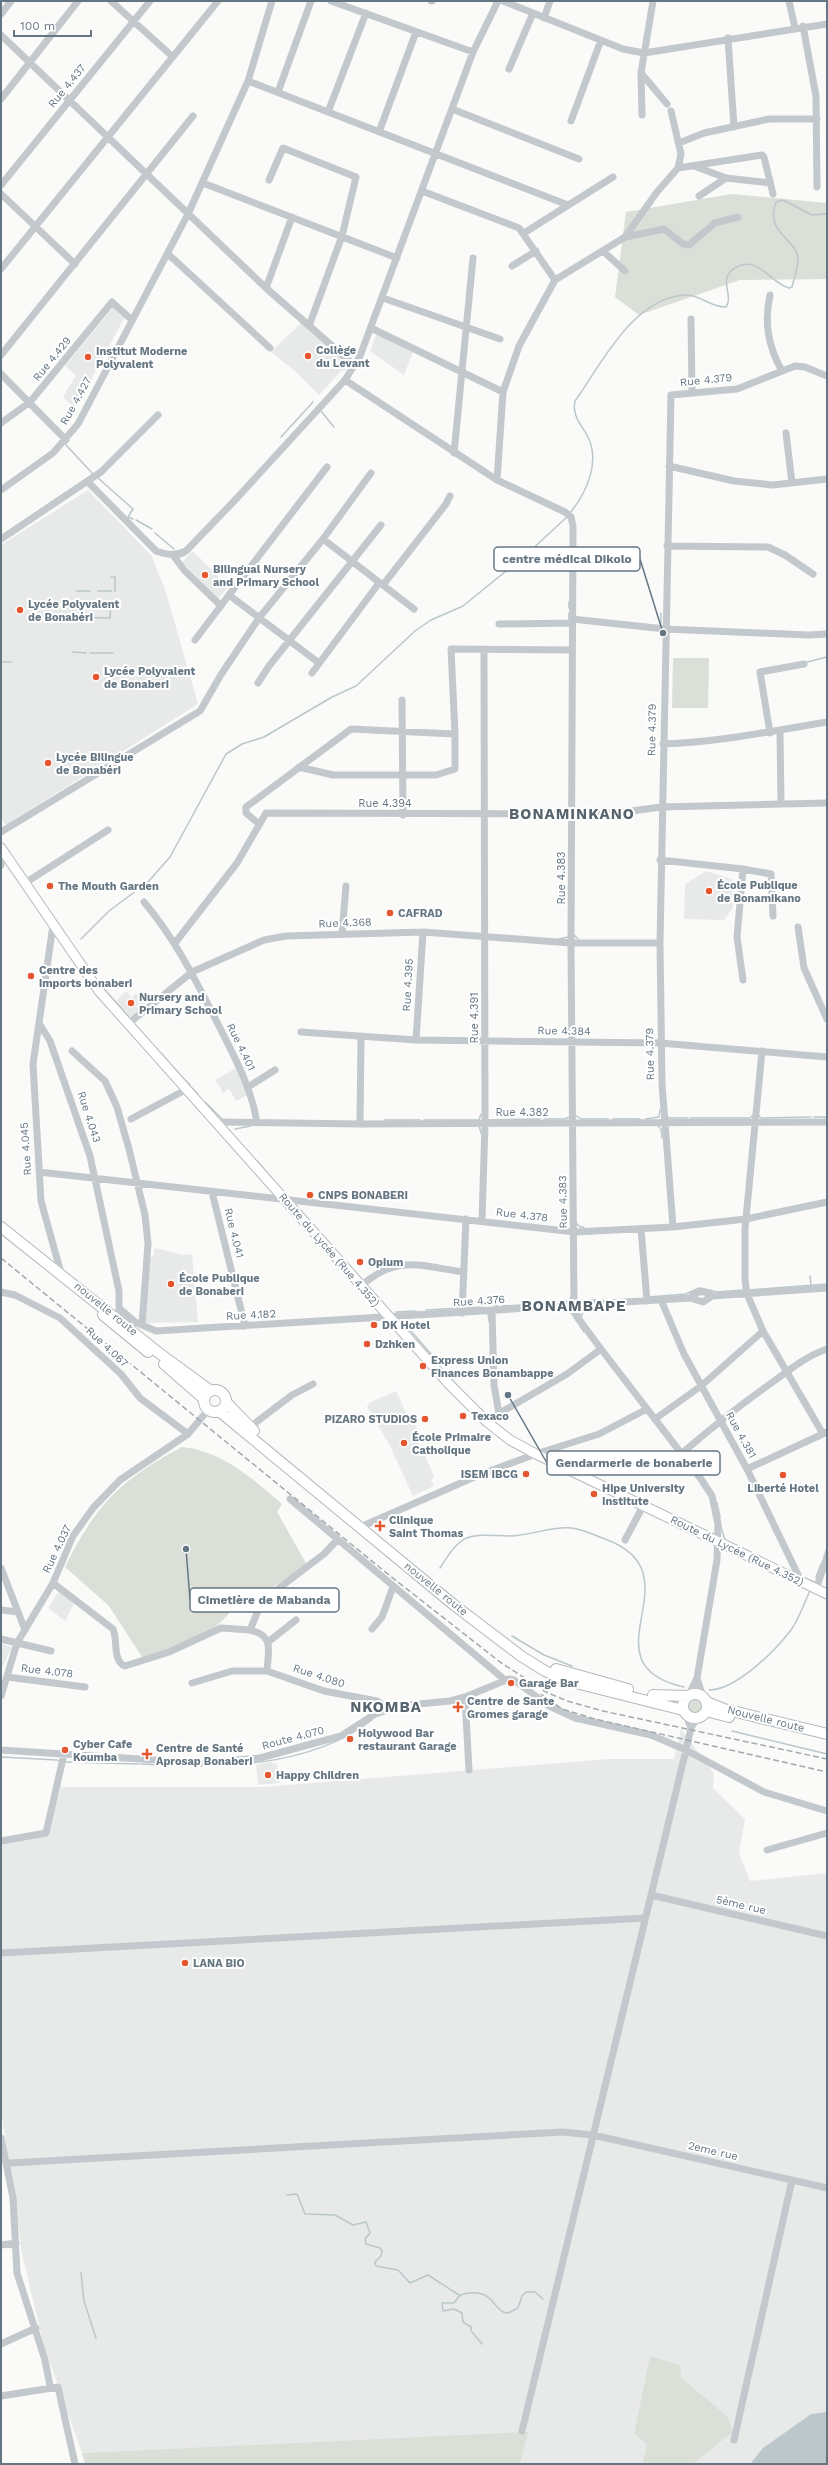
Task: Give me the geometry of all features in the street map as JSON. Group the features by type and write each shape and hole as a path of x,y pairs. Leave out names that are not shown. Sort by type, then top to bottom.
{"highway":[{"name":"nouvelle route","path":"1,1227 61,1273 119,1314 211,1391"},
{"name":"nouvelle route","path":"1,1235 170,1368 204,1400"},
{"path":"211,1391 222,1392 226,1402 219,1411 208,1410 204,1400 211,1391"},
{"name":"nouvelle route","path":"226,1402 264,1440 366,1525 388,1547"},
{"name":"nouvelle route","path":"219,1411 482,1622 521,1656 568,1681 684,1712"},
{"name":"nouvelle route","path":"482,1622 525,1652 561,1672 660,1697 688,1696"},
{"path":"698,1694 705,1703 697,1718 684,1712 682,1704 688,1696 698,1694"},
{"name":"Nouvelle route","path":"705,1703 827,1734"},
{"name":"Nouvelle route","path":"705,1703 827,1740"}],"main road":[{"name":"Route du Lycée (Rue 4.352)","path":"2,850 98,991 218,1122 389,1318 430,1358 455,1393 481,1418 510,1440 536,1454 827,1594"}],"street":[{"path":"1,14 11,1"},
{"path":"1,99 78,1"},
{"path":"112,1 173,57"},
{"name":"Rue 4.437","path":"1,185 150,1"},
{"path":"1,269 218,1"},
{"name":"Rue 4.427","path":"1,490 37,466 66,440 78,424 168,254 203,183 248,81 272,1"},
{"path":"278,92 311,1"},
{"path":"331,1 473,52"},
{"path":"88,482 156,550 173,555 186,551 345,380 355,366 371,328 473,52 498,1"},
{"path":"503,1 624,49 644,53 803,26 827,24"},
{"path":"544,18 550,1"},
{"path":"642,115 641,74 653,1"},
{"path":"789,1 795,28"},
{"path":"328,112 366,13"},
{"path":"509,69 533,13"},
{"path":"803,26 815,89 817,119 817,187"},
{"path":"379,132 416,32"},
{"path":"1,36 31,62 266,288 355,366"},
{"path":"728,38 734,127"},
{"path":"571,121 601,40"},
{"path":"641,74 667,104"},
{"path":"248,81 568,205"},
{"path":"452,109 579,159"},
{"path":"625,237 657,192 678,168 681,154 671,111"},
{"path":"1,355 193,116"},
{"path":"679,143 704,133 769,118 817,119"},
{"path":"269,180 283,148 356,177 342,236 309,326"},
{"path":"678,168 762,154 773,194"},
{"path":"694,166 726,178 770,183"},
{"path":"524,233 613,177"},
{"path":"699,196 726,178"},
{"path":"203,183 398,258"},
{"path":"422,191 519,228 524,233 555,280"},
{"path":"1,194 75,264"},
{"path":"266,288 292,217"},
{"path":"345,380 497,480 503,392 518,346 555,280 625,237 664,228 683,244 689,245 714,224 738,217"},
{"path":"512,266 536,251"},
{"path":"603,251 625,271"},
{"path":"168,254 270,348"},
{"path":"454,453 465,327 473,258"},
{"path":"770,296 767,314 768,330 772,352 782,371"},
{"path":"382,298 500,339"},
{"name":"Rue 4.429","path":"1,422 30,402 112,302 132,320"},
{"path":"692,319 692,393"},
{"path":"371,328 461,373 503,392"},
{"name":"Rue 4.379","path":"673,1227 664,1122 660,1043 660,860 671,395 737,389 795,366 805,367 827,376"},
{"path":"1,374 66,440"},
{"path":"1,539 88,482 125,449 158,415"},
{"path":"786,432 792,483"},
{"path":"669,466 734,481 773,485 827,479"},
{"path":"195,640 327,467"},
{"path":"1,832 200,711 222,673 259,618 323,539 371,473"},
{"name":"Rue 4.383","path":"497,480 564,512 570,517 573,526 571,942 575,1232 574,1306 578,1318 601,1350 682,1454 712,1496 718,1524 720,1543 697,1678"},
{"path":"312,673 381,584 446,504 450,496"},
{"path":"258,683 269,666 381,525"},
{"path":"323,539 414,609"},
{"path":"667,546 768,547 785,554 813,574"},
{"path":"173,555 184,570 221,606"},
{"path":"229,595 319,663"},
{"path":"500,624 572,621 665,629 808,635 827,634"},
{"path":"299,767 333,775 436,774 454,771 455,734 451,649 572,650"},
{"name":"Rue 4.391","path":"482,1220 485,1124 484,650"},
{"path":"770,733 760,672 804,664"},
{"path":"402,700 404,815"},
{"path":"663,744 696,743 780,732 827,722"},
{"path":"259,824 246,813 246,807 351,729 402,730 455,734"},
{"path":"780,732 781,804"},
{"name":"Rue 4.394","path":"175,943 237,863 266,813 404,815 572,814 618,813 661,807 827,803"},
{"path":"25,884 108,830"},
{"path":"1,865 2,850"},
{"path":"660,860 743,869 771,874 773,916"},
{"path":"743,869 737,937 743,980"},
{"path":"342,933 346,886"},
{"name":"Rue 4.401","path":"144,902 175,943 192,972 248,1087 257,1124"},
{"path":"39,1023 53,925"},
{"path":"798,927 804,968 827,1019"},
{"name":"Rue 4.368","path":"128,1024 192,972 264,940 286,936 342,933 423,932 571,942 660,943"},
{"name":"Rue 4.395","path":"416,1040 423,932"},
{"name":"Rue 4.045","path":"39,1023 33,1064 39,1172 44,1216 61,1273"},
{"name":"Rue 4.043","path":"39,1023 50,1041 73,1103 95,1178 119,1291 119,1314"},
{"name":"Rue 4.384","path":"301,1032 416,1040 660,1043 827,1057"},
{"path":"360,1124 361,1037"},
{"path":"72,1051 90,1069 101,1076 108,1086 122,1120 145,1215 148,1244 142,1325"},
{"path":"747,1469 825,1433 786,1372 763,1331 747,1294 745,1280 746,1219 762,1052"},
{"path":"248,1087 275,1070"},
{"path":"131,1119 187,1089"},
{"name":"Rue 4.382","path":"218,1122 257,1124 485,1124 827,1122"},
{"name":"Rue 4.378","path":"39,1172 212,1192 482,1220 575,1232 673,1227 746,1219 827,1202"},
{"name":"Rue 4.041","path":"212,1192 246,1326"},
{"path":"462,1313 466,1219"},
{"path":"641,1229 647,1301"},
{"path":"361,1286 378,1272 399,1264 463,1272"},
{"path":"747,1294 827,1288"},
{"name":"Rue 4.376","path":"389,1318 690,1298 699,1291 706,1292 712,1296 747,1294"},
{"name":"Rue 4.067","path":"1,1292 15,1295 60,1318 121,1374 140,1398 188,1434"},
{"name":"Rue 4.381","path":"662,1300 670,1325 701,1386 747,1469 801,1582"},
{"path":"492,1311 494,1385 499,1414"},
{"name":"Rue 4.182","path":"119,1314 156,1331 389,1318"},
{"path":"655,1419 701,1386 763,1331"},
{"path":"682,1454 720,1420 801,1361 827,1349"},
{"path":"481,1418 499,1414 567,1374 601,1350"},
{"path":"250,1427 292,1395 313,1384"},
{"path":"366,1525 479,1475 536,1454 599,1434 647,1409"},
{"name":"Rue 4.037","path":"1,1696 17,1643 53,1583 73,1536 93,1508 120,1480 188,1434 208,1410"},
{"path":"290,1499 505,1680 514,1680 549,1706 575,1718 650,1735 686,1750 764,1792 827,1810"},
{"path":"625,1540 643,1506"},
{"path":"250,1630 260,1604 266,1596 324,1554 337,1540"},
{"path":"816,1589 827,1557"},
{"path":"1,1568 25,1630"},
{"path":"53,1583 113,1629 115,1648 123,1666 169,1652 221,1628 250,1630 263,1634 268,1642 267,1672"},
{"path":"372,1629 382,1617 393,1587"},
{"path":"1,1610 18,1612"},
{"path":"268,1642 296,1620"},
{"path":"1,1639 51,1651"},
{"name":"Rue 4.080","path":"192,1683 232,1670 267,1672 324,1691 377,1701 386,1707"},
{"name":"Rue 4.078","path":"7,1677 85,1687"},
{"path":"688,1696 697,1678"},
{"path":"697,1678 705,1703"},
{"name":"Route 4.070","path":"1,1750 202,1763 260,1758 341,1736 386,1707 450,1701 465,1697 505,1680"},
{"path":"465,1697 469,1770"},
{"path":"684,1712 691,1728"},
{"path":"522,2431 691,1728 697,1718"},
{"path":"1,1841 46,1833 64,1754"},
{"path":"767,1850 827,1833"},
{"name":"5ème rue","path":"651,1895 827,1936"},
{"path":"1,1953 646,1918"},
{"name":"2eme rue","path":"10,2163 563,2132 593,2135 827,2188"},
{"path":"1,2138 13,2198 17,2273 36,2328 50,2386"},
{"path":"734,2440 792,2180"},
{"path":"1,2244 16,2243"},
{"path":"1,2344 36,2328"},
{"path":"1,2396 50,2386 56,2386 59,2388 74,2464"}],"shaded area":[{"path":"732,194 827,203 827,279 740,280 639,315 615,297 626,212"},
{"name":"Institut Moderne Polyvalent","path":"114,306 125,317 75,409 63,397 76,375 65,366"},
{"name":"Collège du Levant","path":"301,323 350,366 344,371 342,370 319,395 296,372 271,352"},
{"path":"377,333 413,352 404,375 370,351"},
{"name":"Lycée Polyvalent de Bonaberi","path":"88,490 151,555 165,589 198,704 6,825 1,818 1,545"},
{"name":"Bilingual Nursery and Primary School","path":"193,551 228,587 218,599 182,562"},
{"path":"673,658 709,658 708,708 672,708"},
{"name":"École Publique de Bonamikano","path":"706,871 732,879 733,907 724,920 684,919 685,884"},
{"name":"Nursery and Primary School","path":"126,991 132,998 136,993 146,1004 132,1018 116,1001"},
{"path":"236,1068 248,1095 236,1101 229,1088 221,1095 223,1092 215,1080"},
{"name":"École Publique de Bonaberi","path":"155,1248 184,1255 192,1254 198,1322 144,1323 150,1258 153,1257"},
{"name":"École Primaire Catholique","path":"396,1391 406,1413 412,1418 421,1437 419,1442 434,1476 431,1480 434,1486 413,1496 389,1444 367,1407 369,1403"},
{"path":"182,1447 210,1454 224,1460 260,1485 282,1504 277,1512 307,1565 262,1594 256,1596 252,1590 238,1598 240,1604 215,1627 206,1633 174,1648 142,1657 109,1606 65,1567 87,1527 112,1496 142,1471"},
{"path":"60,1589 76,1600 65,1621 48,1608"},
{"path":"1,1644 12,1647 1,1670"},
{"path":"695,1696 702,1699 705,1706 702,1713 695,1716 688,1713 685,1706 688,1699"},
{"path":"681,1729 714,1773 713,1788 745,1819 739,1853 750,1881 827,1873 827,2412 811,2414 763,2448 750,2464 693,2464 733,2432 728,2417 650,2357 634,2434 647,2444 642,2464 520,2464 527,2433 82,2453 44,2346 22,2254 1,2110 1,1842 47,1835 61,1787 263,1787 609,1759 674,1759"},
{"name":"Happy Children","path":"270,1762 277,1764 280,1783 258,1785 256,1765"},
{"path":"650,2356 680,2365 681,2378 728,2417 733,2432 693,2464 642,2464 647,2444 634,2434"},
{"path":"827,2412 827,2464 750,2464 763,2448 811,2414"},
{"path":"528,2432 520,2464 85,2464 82,2453"}],"waterway":[{"path":"570,513 587,486 593,455 587,435 579,423 576,415 574,406 575,401 621,335 634,320 650,307 666,299 690,295 715,305 726,307 728,303 726,284 728,274 741,265 749,264 756,266 782,285 789,288 792,287 797,269 797,252 782,235 774,222 776,202 783,200 812,215 827,214"},
{"path":"281,437 313,402"},
{"path":"321,411 334,427"},
{"path":"65,444 93,474"},
{"path":"98,478 133,509 128,517 133,519"},
{"path":"81,939 109,911 148,882 170,857 226,754 242,744 264,737 332,697 356,686 415,631 431,620 463,606 528,553 568,516"},
{"path":"136,520 152,529"},
{"path":"155,533 174,549"},
{"path":"177,558 185,555"},
{"path":"111,577 115,577 115,591"},
{"path":"77,591 90,591"},
{"path":"98,591 111,591"},
{"path":"64,617 110,618 111,602 109,602"},
{"path":"569,602 569,608"},
{"path":"569,613 569,619"},
{"path":"661,613 661,627"},
{"path":"30,616 62,617"},
{"path":"73,652 86,653"},
{"path":"90,653 113,653"},
{"path":"807,662 827,657"},
{"path":"1,662 11,662"},
{"path":"575,808 580,810"},
{"path":"574,935 578,939"},
{"path":"559,939 568,937"},
{"path":"104,989 129,1017"},
{"path":"161,1053 172,1066"},
{"path":"174,1068 178,1072"},
{"path":"178,1073 184,1079"},
{"path":"185,1080 190,1085"},
{"path":"192,1088 197,1093"},
{"path":"205,1102 222,1119"},
{"path":"646,1119 659,1117 660,1110"},
{"path":"424,1120 479,1120 481,1114"},
{"path":"575,1115 581,1119 608,1119"},
{"path":"690,1118 750,1118 753,1115"},
{"path":"758,1115 761,1118 811,1117"},
{"path":"667,1116 669,1118 688,1118"},
{"path":"544,1119 565,1119 569,1117"},
{"path":"814,1117 827,1117"},
{"path":"487,1120 540,1119"},
{"path":"613,1119 640,1119"},
{"path":"384,1120 420,1120"},
{"path":"657,1125 661,1129 662,1138"},
{"path":"235,1129 251,1126"},
{"path":"479,1126 481,1133"},
{"path":"258,1162 267,1173"},
{"path":"576,1223 580,1227 584,1227"},
{"path":"810,1276 811,1285"},
{"path":"749,1290 827,1284"},
{"path":"648,1297 686,1294 699,1288 705,1289"},
{"path":"709,1290 717,1292 743,1290"},
{"path":"564,1302 569,1301 571,1297"},
{"path":"583,1300 599,1300"},
{"path":"529,1304 536,1304"},
{"path":"502,1306 522,1305"},
{"path":"466,1308 483,1307"},
{"path":"581,1317 584,1310 600,1307"},
{"path":"426,1310 460,1308"},
{"path":"566,1309 572,1314 584,1332"},
{"path":"396,1312 416,1311"},
{"path":"488,1313 489,1321"},
{"path":"402,1318 403,1322 432,1355"},
{"path":"717,1503 720,1517"},
{"path":"721,1527 725,1540"},
{"path":"440,1568 455,1547 468,1537 485,1535 518,1536 548,1530 571,1528 588,1532 605,1539 632,1554 643,1574 645,1595 639,1639 641,1659 655,1675 684,1687"},
{"path":"824,1557 827,1548"},
{"path":"816,1577 821,1564"},
{"path":"802,1577 814,1582"},
{"path":"709,1690 731,1684 743,1677 765,1658 784,1639 794,1626 810,1591"},
{"path":"512,1636 544,1655 572,1666"},
{"path":"398,1710 420,1707"},
{"path":"378,1716 395,1710"},
{"path":"141,1764 201,1766 231,1765 291,1757 319,1748 347,1736 372,1720"},
{"path":"732,1731 827,1754"},
{"path":"1,1757 57,1760 60,1762"},
{"path":"66,1762 139,1764"},
{"path":"287,2195 297,2194 305,2214 335,2215 353,2225 366,2222 370,2233 365,2239 366,2244 380,2248 382,2251 381,2256 375,2262 376,2266 398,2270 410,2283 428,2275 459,2295"},
{"path":"81,2273 84,2301 96,2338"},
{"path":"471,2331 471,2327 463,2322 462,2313 454,2309 443,2311 442,2303 454,2303 460,2295 480,2293 487,2296 503,2312 508,2313 518,2308 522,2296 526,2292 535,2292 543,2299"},
{"path":"472,2332 482,2344"}],"railway":[{"path":"1,1258 389,1575 500,1662 546,1692 567,1701 603,1711 827,1759"},
{"path":"541,1694 562,1709 595,1719 827,1772"}],"place":[{"name":"Collège du Levant","path":"308,356"},
{"name":"Institut Moderne Polyvalent","path":"88,357"},
{"name":"Bilingual Nursery and Primary School","path":"205,575"},
{"name":"Lycée Polyvalent de Bonabéri","path":"20,610"},
{"name":"centre médical Dikolo","path":"663,633"},
{"name":"Lycée Polyvalent de Bonaberi","path":"96,677"},
{"name":"Lycée Bilingue de Bonabéri","path":"48,763"},
{"name":"The Mouth Garden","path":"50,886"},
{"name":"École Publique de Bonamikano","path":"709,891"},
{"name":"CAFRAD","path":"390,913"},
{"name":"Centre des imports bonaberi","path":"31,976"},
{"name":"Nursery and Primary School","path":"131,1003"},
{"name":"CNPS BONABERI","path":"310,1195"},
{"name":"Opium","path":"360,1262"},
{"name":"École Publique de Bonaberi","path":"171,1284"},
{"name":"DK Hotel","path":"374,1325"},
{"name":"Dzhken","path":"367,1344"},
{"name":"Express Union Finances Bonambappe","path":"423,1366"},
{"name":"Gendarmerie de bonaberie","path":"508,1395"},
{"name":"Texaco","path":"463,1416"},
{"name":"PIZARO STUDIOS","path":"425,1419"},
{"name":"École Primaire Catholique","path":"404,1443"},
{"name":"ISEM IBCG","path":"526,1474"},
{"name":"Liberté Hotel","path":"783,1475"},
{"name":"Hipe University Institute","path":"594,1494"},
{"name":"Clinique Saint Thomas","path":"380,1526"},
{"name":"Cimetière de Mabanda","path":"186,1549"},
{"name":"Garage Bar","path":"511,1683"},
{"name":"Centre de Sante Gromes garage","path":"458,1707"},
{"name":"Holywood Bar restaurant Garage","path":"350,1739"},
{"name":"Cyber Cafe Koumba","path":"65,1750"},
{"name":"Centre de Santé Aprosap Bonaberi","path":"147,1754"},
{"name":"Happy Children","path":"268,1775"},
{"name":"LANA BIO","path":"185,1963"}],"district":[{"name":"BONAMINKANO","path":"572,814"},
{"name":"BONAMBAPE","path":"574,1306"},
{"name":"NKOMBA","path":"386,1707"}]}
